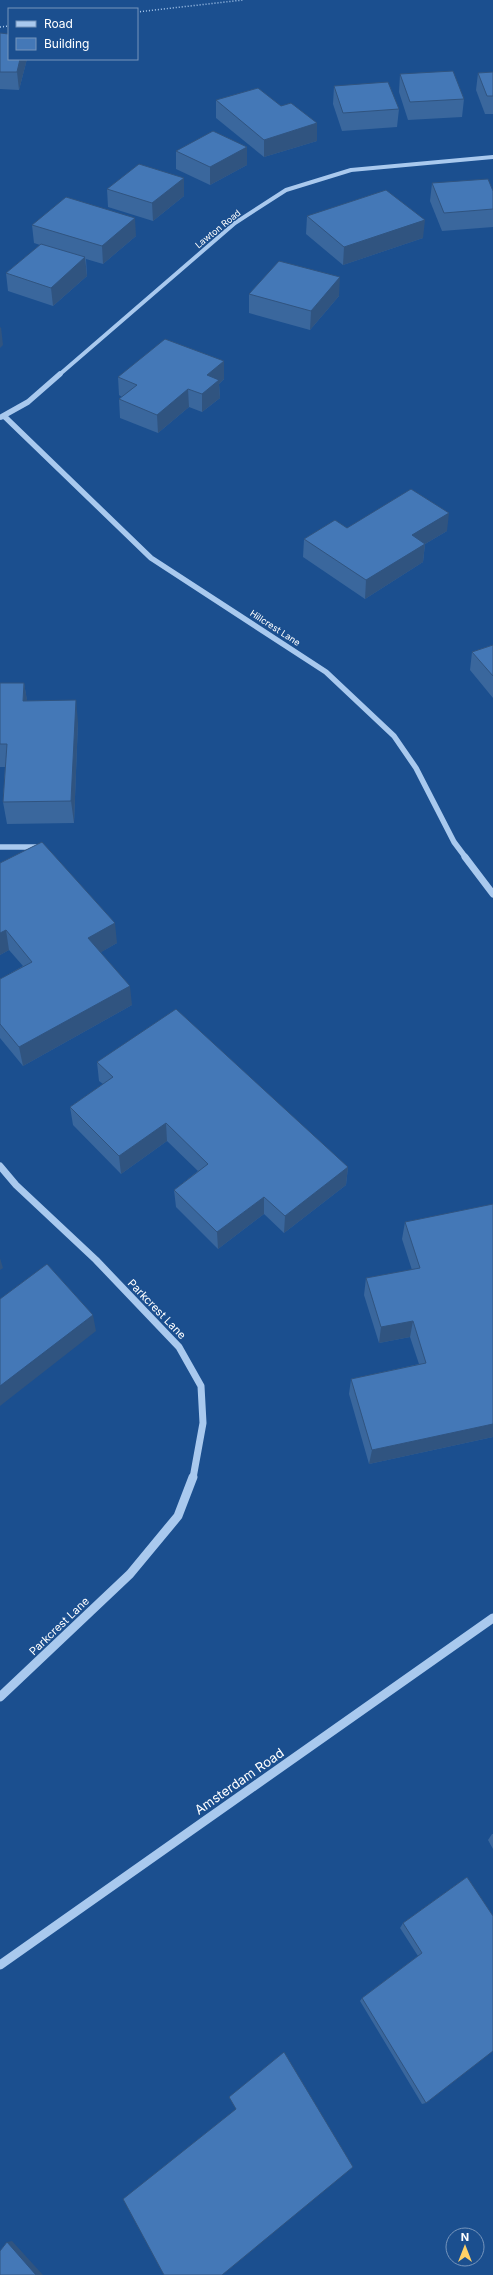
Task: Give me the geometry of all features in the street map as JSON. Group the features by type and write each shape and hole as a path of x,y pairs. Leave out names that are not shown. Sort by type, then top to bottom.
{"street":[{"name":"Lawton Road","path":"2,417 28,402 235,224 286,190 324,177 351,170 389,165 493,157"},
{"name":"Hillcrest Lane","path":"2,417 151,558 326,672 394,736 416,768 454,842 493,894"},
{"path":"0,847 39,847"},
{"name":"Parkcrest Lane","path":"0,1166 16,1185 96,1260 179,1347 201,1386 203,1423 195,1473 178,1516 130,1574 0,1697"},
{"name":"Amsterdam Road","path":"0,1965 493,1618"}],"path":[{"path":"138,12 243,0"}],"building":[{"path":"0,33 8,34 8,60 20,60 17,72 0,72"},
{"path":"453,71 464,99 410,102 400,74"},
{"path":"493,72 493,96 487,96 478,73"},
{"path":"388,82 399,109 343,113 334,86"},
{"path":"258,88 281,106 291,103 317,123 264,140 216,100"},
{"path":"213,131 247,147 210,167 176,151"},
{"path":"139,164 184,178 152,203 107,189"},
{"path":"488,179 493,191 493,209 444,213 432,183"},
{"path":"386,190 425,220 344,247 307,216"},
{"path":"66,197 135,218 102,246 32,225"},
{"path":"41,244 85,257 51,288 6,273"},
{"path":"279,261 340,277 311,311 249,294"},
{"path":"165,339 224,361 207,375 219,380 202,394 188,389 157,415 119,399 137,385 118,377"},
{"path":"411,489 449,513 412,535 425,544 366,580 304,539 335,520 347,528"},
{"path":"493,645 493,676 472,652"},
{"path":"0,683 24,683 23,701 76,700 71,801 3,802 7,744 0,744"},
{"path":"42,842 115,923 88,938 130,986 19,1047 0,1024 0,979 32,962 6,930 0,933 0,863"},
{"path":"176,1009 348,1167 285,1216 264,1197 217,1232 174,1190 208,1164 166,1123 119,1156 70,1107 113,1077 97,1062"},
{"path":"493,1204 493,1424 372,1450 351,1379 426,1363 413,1321 381,1327 366,1278 420,1268 405,1222"},
{"path":"47,1264 93,1315 0,1386 0,1299"},
{"path":"467,1877 493,1916 493,2051 426,2103 362,1998 422,1953 403,1923"},
{"path":"284,2052 353,2167 222,2275 164,2275 123,2199 236,2109 229,2097"},
{"path":"7,2242 36,2275 0,2275 0,2251"}]}
